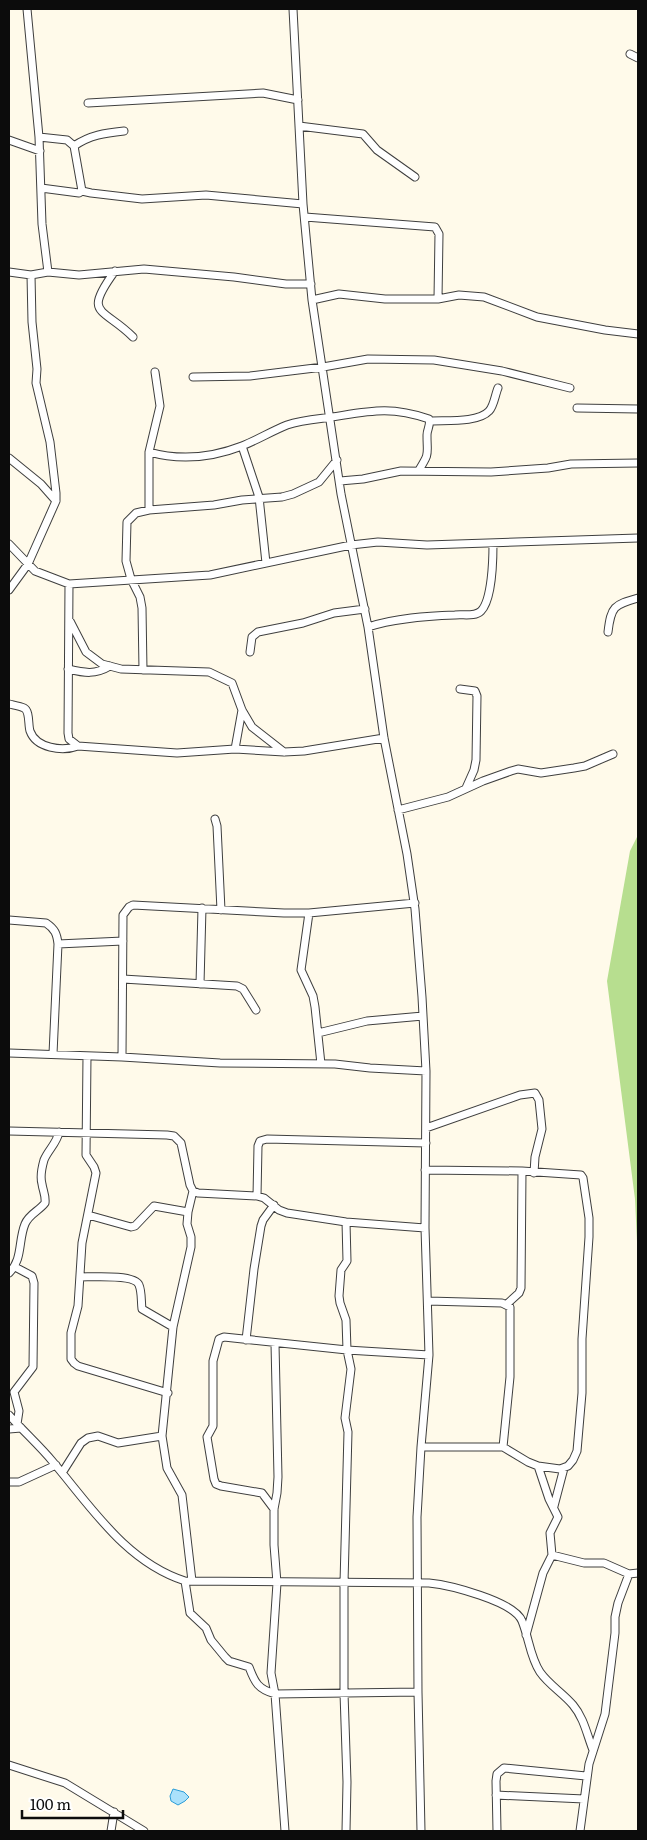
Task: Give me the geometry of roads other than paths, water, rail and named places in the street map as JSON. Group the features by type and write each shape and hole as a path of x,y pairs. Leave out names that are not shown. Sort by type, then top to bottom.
{"street":[{"path":"27,9 40,151 42,224 48,272"},
{"path":"293,9 303,204 312,300 340,480 365,609 384,738 414,903 423,1016 426,1071 425,1228 429,1355 420,1447 417,1517 421,1831"},
{"path":"630,54 638,58"},
{"path":"88,102 263,93 298,100"},
{"path":"299,126 363,134 377,150 415,177"},
{"path":"74,146 85,138 98,134 124,131"},
{"path":"39,137 67,140 74,146 82,191"},
{"path":"9,140 40,151"},
{"path":"41,188 142,199 206,195 303,204"},
{"path":"305,217 435,227 439,234 438,299"},
{"path":"9,272 31,275 48,272 78,275 144,269 286,284 311,284"},
{"path":"115,271 98,295 97,302 101,311 133,337"},
{"path":"9,590 28,564 56,501 56,483 50,442 36,383 31,275"},
{"path":"312,300 339,294 385,299 438,299 459,295 484,297 537,317 638,334"},
{"path":"194,377 250,376 323,367 368,359 434,360 502,370 570,388"},
{"path":"149,510 149,452 160,406 155,372"},
{"path":"149,452 162,456 190,459 242,446 288,425 316,418 379,410 409,412 430,421 481,417 490,410 498,388"},
{"path":"577,408 638,409"},
{"path":"419,470 429,452 427,432 430,421"},
{"path":"242,446 259,497 266,563"},
{"path":"9,458 40,484 56,501"},
{"path":"143,670 140,597 130,579 126,561 127,522 136,513 149,510 214,505 259,497 282,497 306,489 319,482 337,460"},
{"path":"340,480 401,471 491,472 548,468 571,464 638,463"},
{"path":"9,544 35,571 46,577 69,584 210,575 352,545 386,542 428,545 493,544 638,538"},
{"path":"368,627 388,621 437,615 476,614 482,610 486,600 493,568 493,544"},
{"path":"69,584 68,733 72,743 78,746"},
{"path":"608,632 610,614 619,604 638,598"},
{"path":"250,652 252,637 258,632 303,623 334,613 365,609"},
{"path":"68,619 86,652 102,664 143,670 209,672 232,683 242,710 252,727 284,752"},
{"path":"68,669 85,673 102,671 110,666"},
{"path":"460,690 475,691 477,696 476,760 474,770 465,788"},
{"path":"9,704 26,710 30,730 35,740 50,747 72,748 78,746 177,753 235,749 304,752 384,738"},
{"path":"235,749 242,710"},
{"path":"398,810 448,797 465,788 511,771 541,773 574,768 586,766 613,754"},
{"path":"215,819 218,826 221,910"},
{"path":"122,1057 123,914 129,906 202,908 263,913 309,912 414,903"},
{"path":"200,984 202,908"},
{"path":"309,912 301,970 313,996 321,1064"},
{"path":"9,920 46,923 54,930 58,944 53,1054"},
{"path":"58,944 123,941"},
{"path":"123,979 240,987 247,993 256,1010"},
{"path":"318,1034 367,1021 423,1016"},
{"path":"9,1053 122,1057 220,1064 335,1064 426,1071"},
{"path":"87,1056 86,1155 96,1173 82,1243 78,1306 71,1333 71,1359 74,1364 168,1392"},
{"path":"426,1128 520,1095 534,1093 538,1100 542,1129 534,1157 534,1173"},
{"path":"9,1131 167,1135 179,1139 183,1149 190,1185 193,1191 187,1224 191,1237 191,1247 173,1327 168,1392 162,1436 167,1468 182,1495 190,1613 206,1628 217,1648 229,1661 249,1667 257,1684 267,1692 275,1694 418,1692"},
{"path":"9,1273 15,1267 20,1253 26,1222 45,1203 46,1198 41,1177 43,1166 59,1132"},
{"path":"257,1196 258,1146 260,1141 266,1139 426,1143"},
{"path":"426,1170 522,1171 578,1174 583,1176 589,1218 582,1339 583,1376 577,1450 572,1460 564,1468 554,1506"},
{"path":"428,1301 507,1304 519,1293 521,1288 522,1171"},
{"path":"193,1191 203,1194 257,1196 264,1198 286,1213 346,1222 425,1228"},
{"path":"246,1340 261,1226 274,1205"},
{"path":"88,1215 131,1227 154,1206 188,1212"},
{"path":"346,1222 347,1261 341,1270 339,1296 346,1320 347,1350 351,1369 345,1418 348,1432 344,1583 344,1693 348,1782 346,1831"},
{"path":"15,1267 32,1276 34,1283 32,1367 14,1392 20,1415 19,1426"},
{"path":"81,1277 124,1277 136,1280 140,1286 142,1309 173,1327"},
{"path":"503,1447 510,1377 510,1310 507,1304"},
{"path":"274,1509 262,1493 228,1488 216,1484 207,1437 213,1426 214,1361 216,1346 221,1338 347,1350 429,1355"},
{"path":"275,1344 278,1493 274,1509 274,1545 277,1583 271,1672 275,1694 285,1831"},
{"path":"9,1415 56,1465 112,1532 151,1566 166,1575 189,1581 418,1583 445,1585 473,1593 510,1608 522,1620 537,1667 554,1688 573,1706 583,1721 593,1750"},
{"path":"9,1429 19,1426"},
{"path":"62,1473 81,1443 88,1438 98,1436 118,1443 162,1436"},
{"path":"420,1447 503,1447 515,1456 538,1466 564,1468"},
{"path":"9,1482 19,1482 56,1465"},
{"path":"526,1635 543,1573 552,1555 550,1534 558,1517 549,1499 538,1466"},
{"path":"552,1555 584,1563 604,1563 629,1574 638,1573"},
{"path":"580,1831 586,1776 605,1714 615,1633 614,1617 629,1574"},
{"path":"9,1765 65,1783 144,1831"},
{"path":"497,1831 497,1774 504,1768 586,1776"},
{"path":"496,1795 584,1799"},
{"path":"111,1831 114,1812"}],"water":[{"path":"173,1789 184,1792 189,1797 178,1805 171,1801 170,1796"}]}
